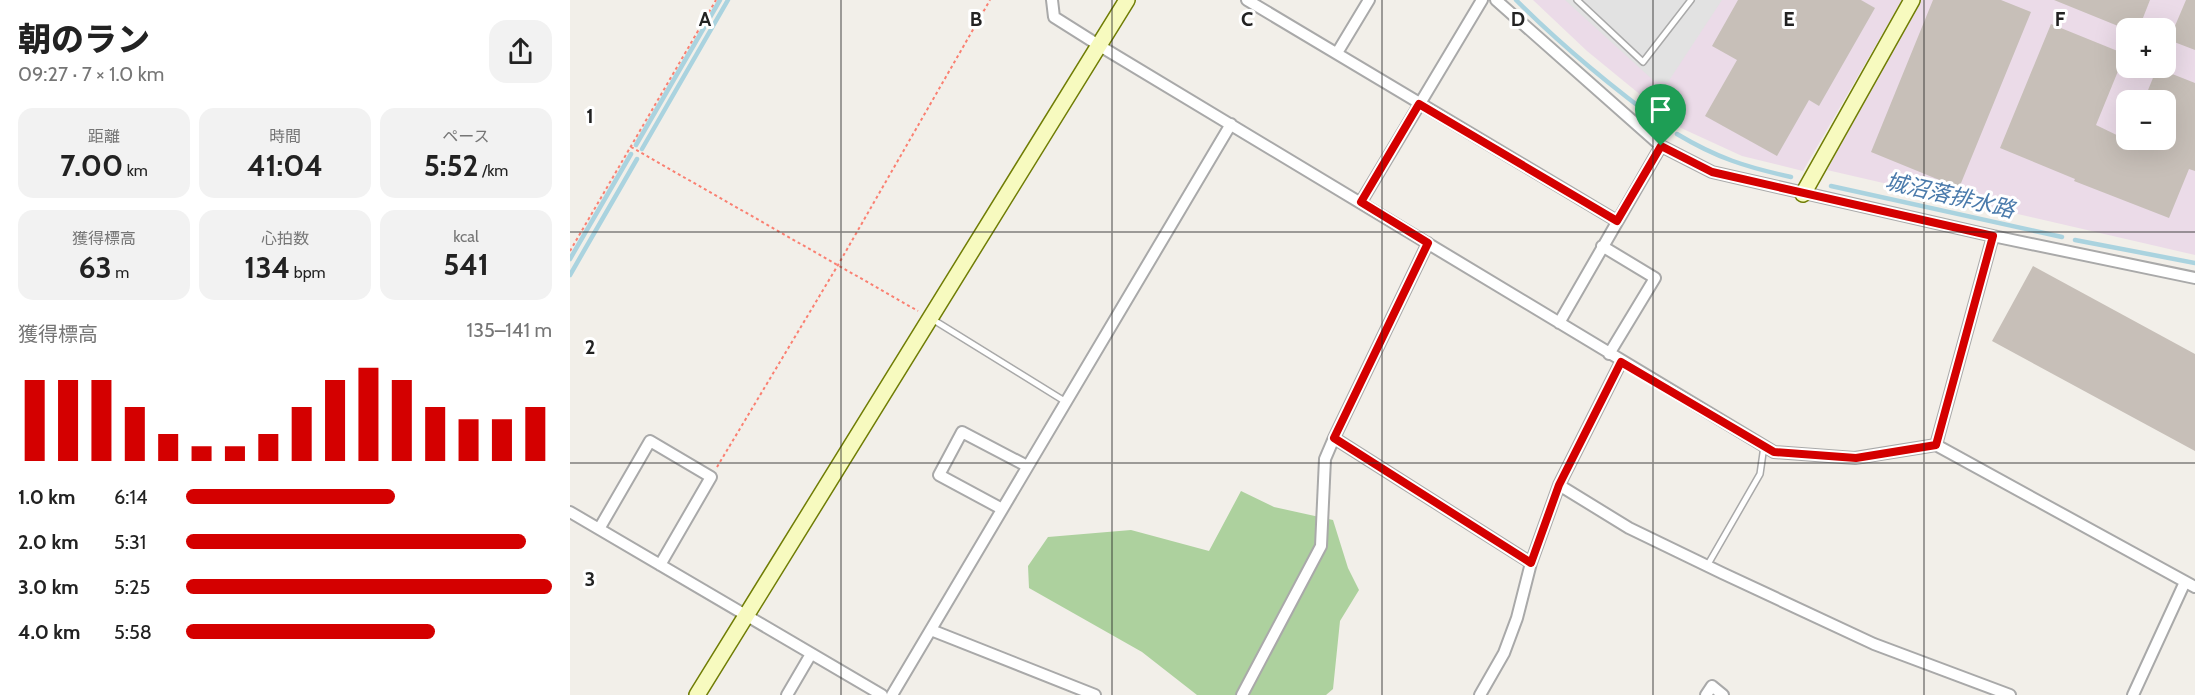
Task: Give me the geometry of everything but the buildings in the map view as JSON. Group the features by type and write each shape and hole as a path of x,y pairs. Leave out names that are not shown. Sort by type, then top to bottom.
{"street":[{"path":"1052,0 1054,17 1100,46 1361,202 1621,362 1774,452 1856,458 1936,445 2190,584 2133,695"},
{"path":"697,695 1128,0"},
{"path":"1337,53 1369,0"},
{"path":"1361,202 1482,0"},
{"path":"1496,0 1661,146 1712,172 1993,236 2195,278"},
{"path":"1803,194 1912,0"},
{"path":"1252,1 1419,104 1617,221"},
{"path":"892,695 1231,124"},
{"path":"1559,323 1661,146"},
{"path":"1936,445 1993,236"},
{"path":"1242,695 1321,546 1325,459 1428,243"},
{"path":"1602,246 1655,278 1609,354"},
{"path":"1480,695 1504,653 1517,618 1531,563 1559,485 1621,362"},
{"path":"1002,509 939,476 962,432 1028,466"},
{"path":"1334,438 1531,563"},
{"path":"599,529 650,441 711,477 660,565"},
{"path":"1559,485 1629,528 1874,644 2010,695"},
{"path":"570,512 882,695"},
{"path":"930,630 1095,695"},
{"path":"787,695 811,654"},
{"path":"1706,695 1712,686 1723,695"}],"lane":[{"path":"1577,0 1643,62 1691,0"},
{"path":"931,318 1066,402"},
{"path":"1707,566 1760,474 1764,446"}],"path":[{"path":"570,251 716,0"},
{"path":"711,477 838,265 990,0"},
{"path":"630,147 931,318"}],"shaded area":[{"path":"1533,0 1902,0 1803,171 1742,156 1681,128 1587,51"},
{"path":"1565,0 1722,0 1668,82 1654,81"},
{"path":"1921,0 2195,0 2195,255 1827,170"}],"green space":[{"path":"1241,491 1274,507 1333,520 1348,568 1359,590 1340,621 1333,689 1326,695 1197,695 1142,652 1029,588 1028,566 1048,537 1131,530 1209,551"}],"waterway":[{"path":"636,145 720,0"},
{"path":"642,149 728,0"},
{"name":"城沼落排水路","path":"1516,0 1588,66 1665,126"},
{"name":"城沼落排水路","path":"1677,134 1732,161 1791,177"},
{"path":"570,259 631,154"},
{"path":"570,275 637,159"},
{"name":"城沼落排水路","path":"1831,186 2062,237"},
{"name":"城沼落排水路","path":"2075,240 2195,263"}],"route":[{"path":"1419,104 1617,221 1661,146 1712,172 1993,236 1936,445 1856,458 1774,452 1621,362 1559,485 1531,563 1334,438 1428,243 1361,202 1419,104"}]}
